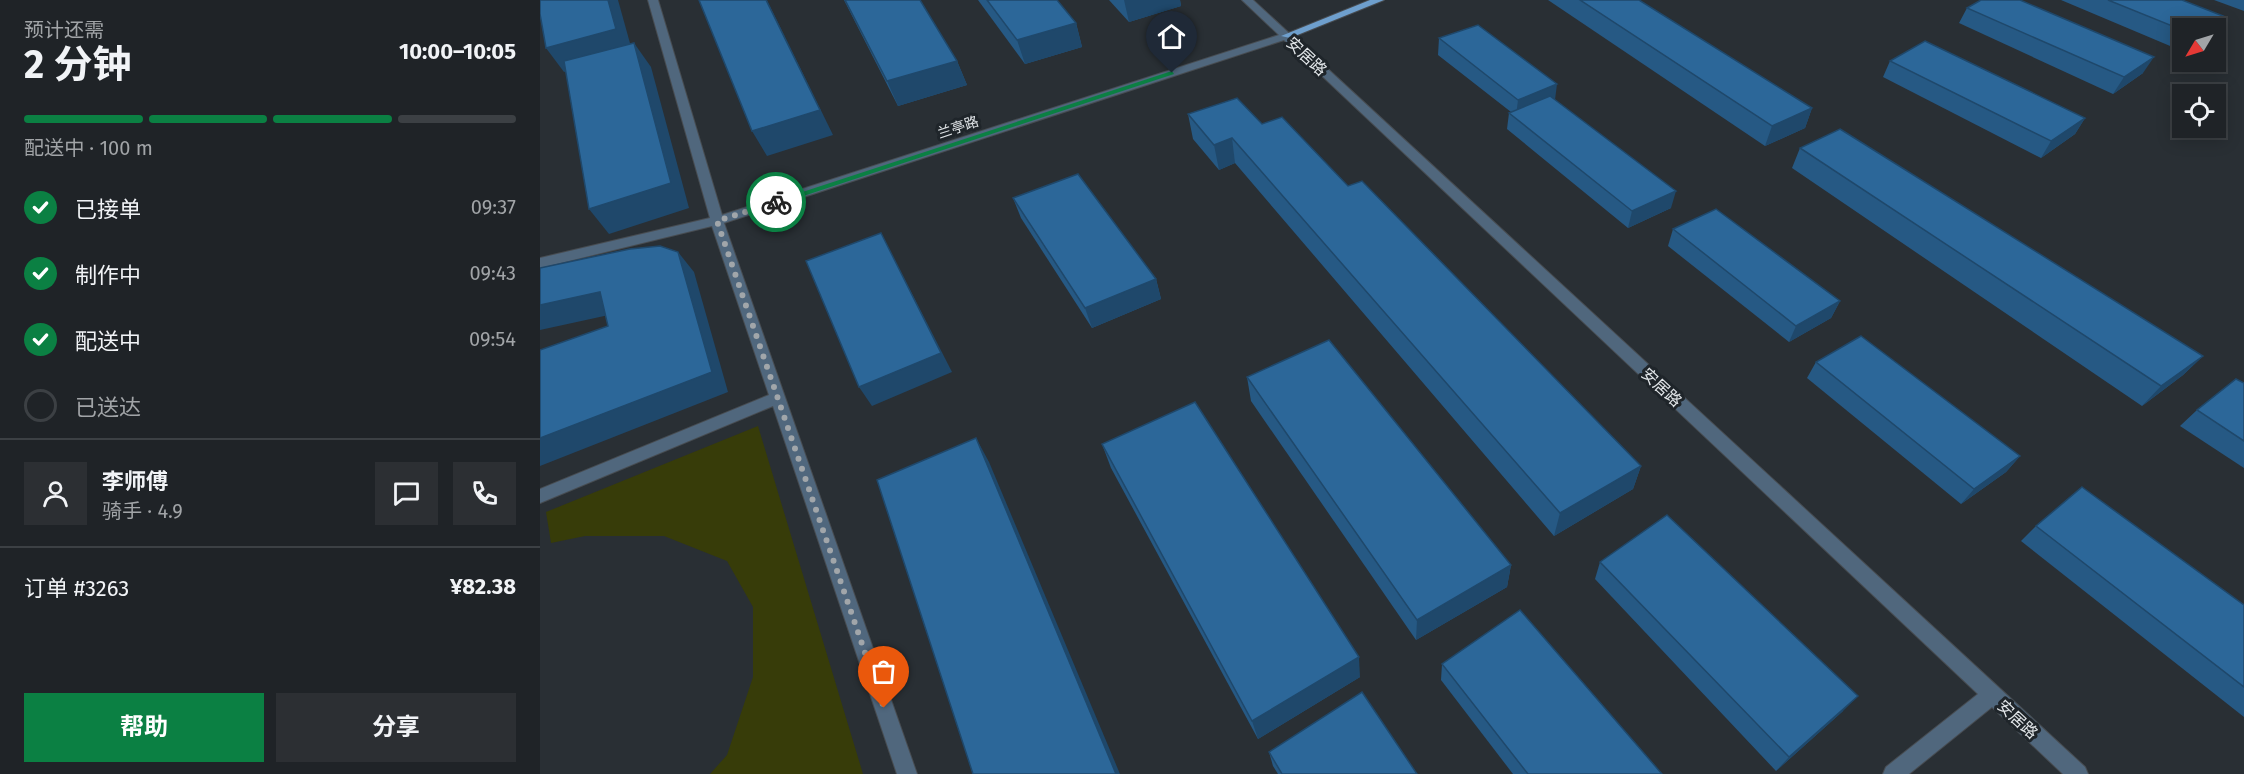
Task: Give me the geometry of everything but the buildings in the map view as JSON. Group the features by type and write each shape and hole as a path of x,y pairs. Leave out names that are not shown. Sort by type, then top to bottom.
{"main road":[{"name":"兰亭路","path":"1286,36 1379,0"}],"street":[{"path":"653,0 717,221 907,774"},
{"name":"安居路","path":"1247,0 2078,774"},
{"name":"兰亭路","path":"540,263 717,221 1286,36"},
{"path":"540,496 778,398"},
{"path":"1893,774 1992,695"}],"green space":[{"path":"758,426 863,774 710,774 727,755 753,677 753,607 727,561 664,536 585,536 551,543 546,512"}],"way so far":[{"path":"776,202 717,221 884,708"}],"route":[{"path":"776,202 1172,73"}]}
